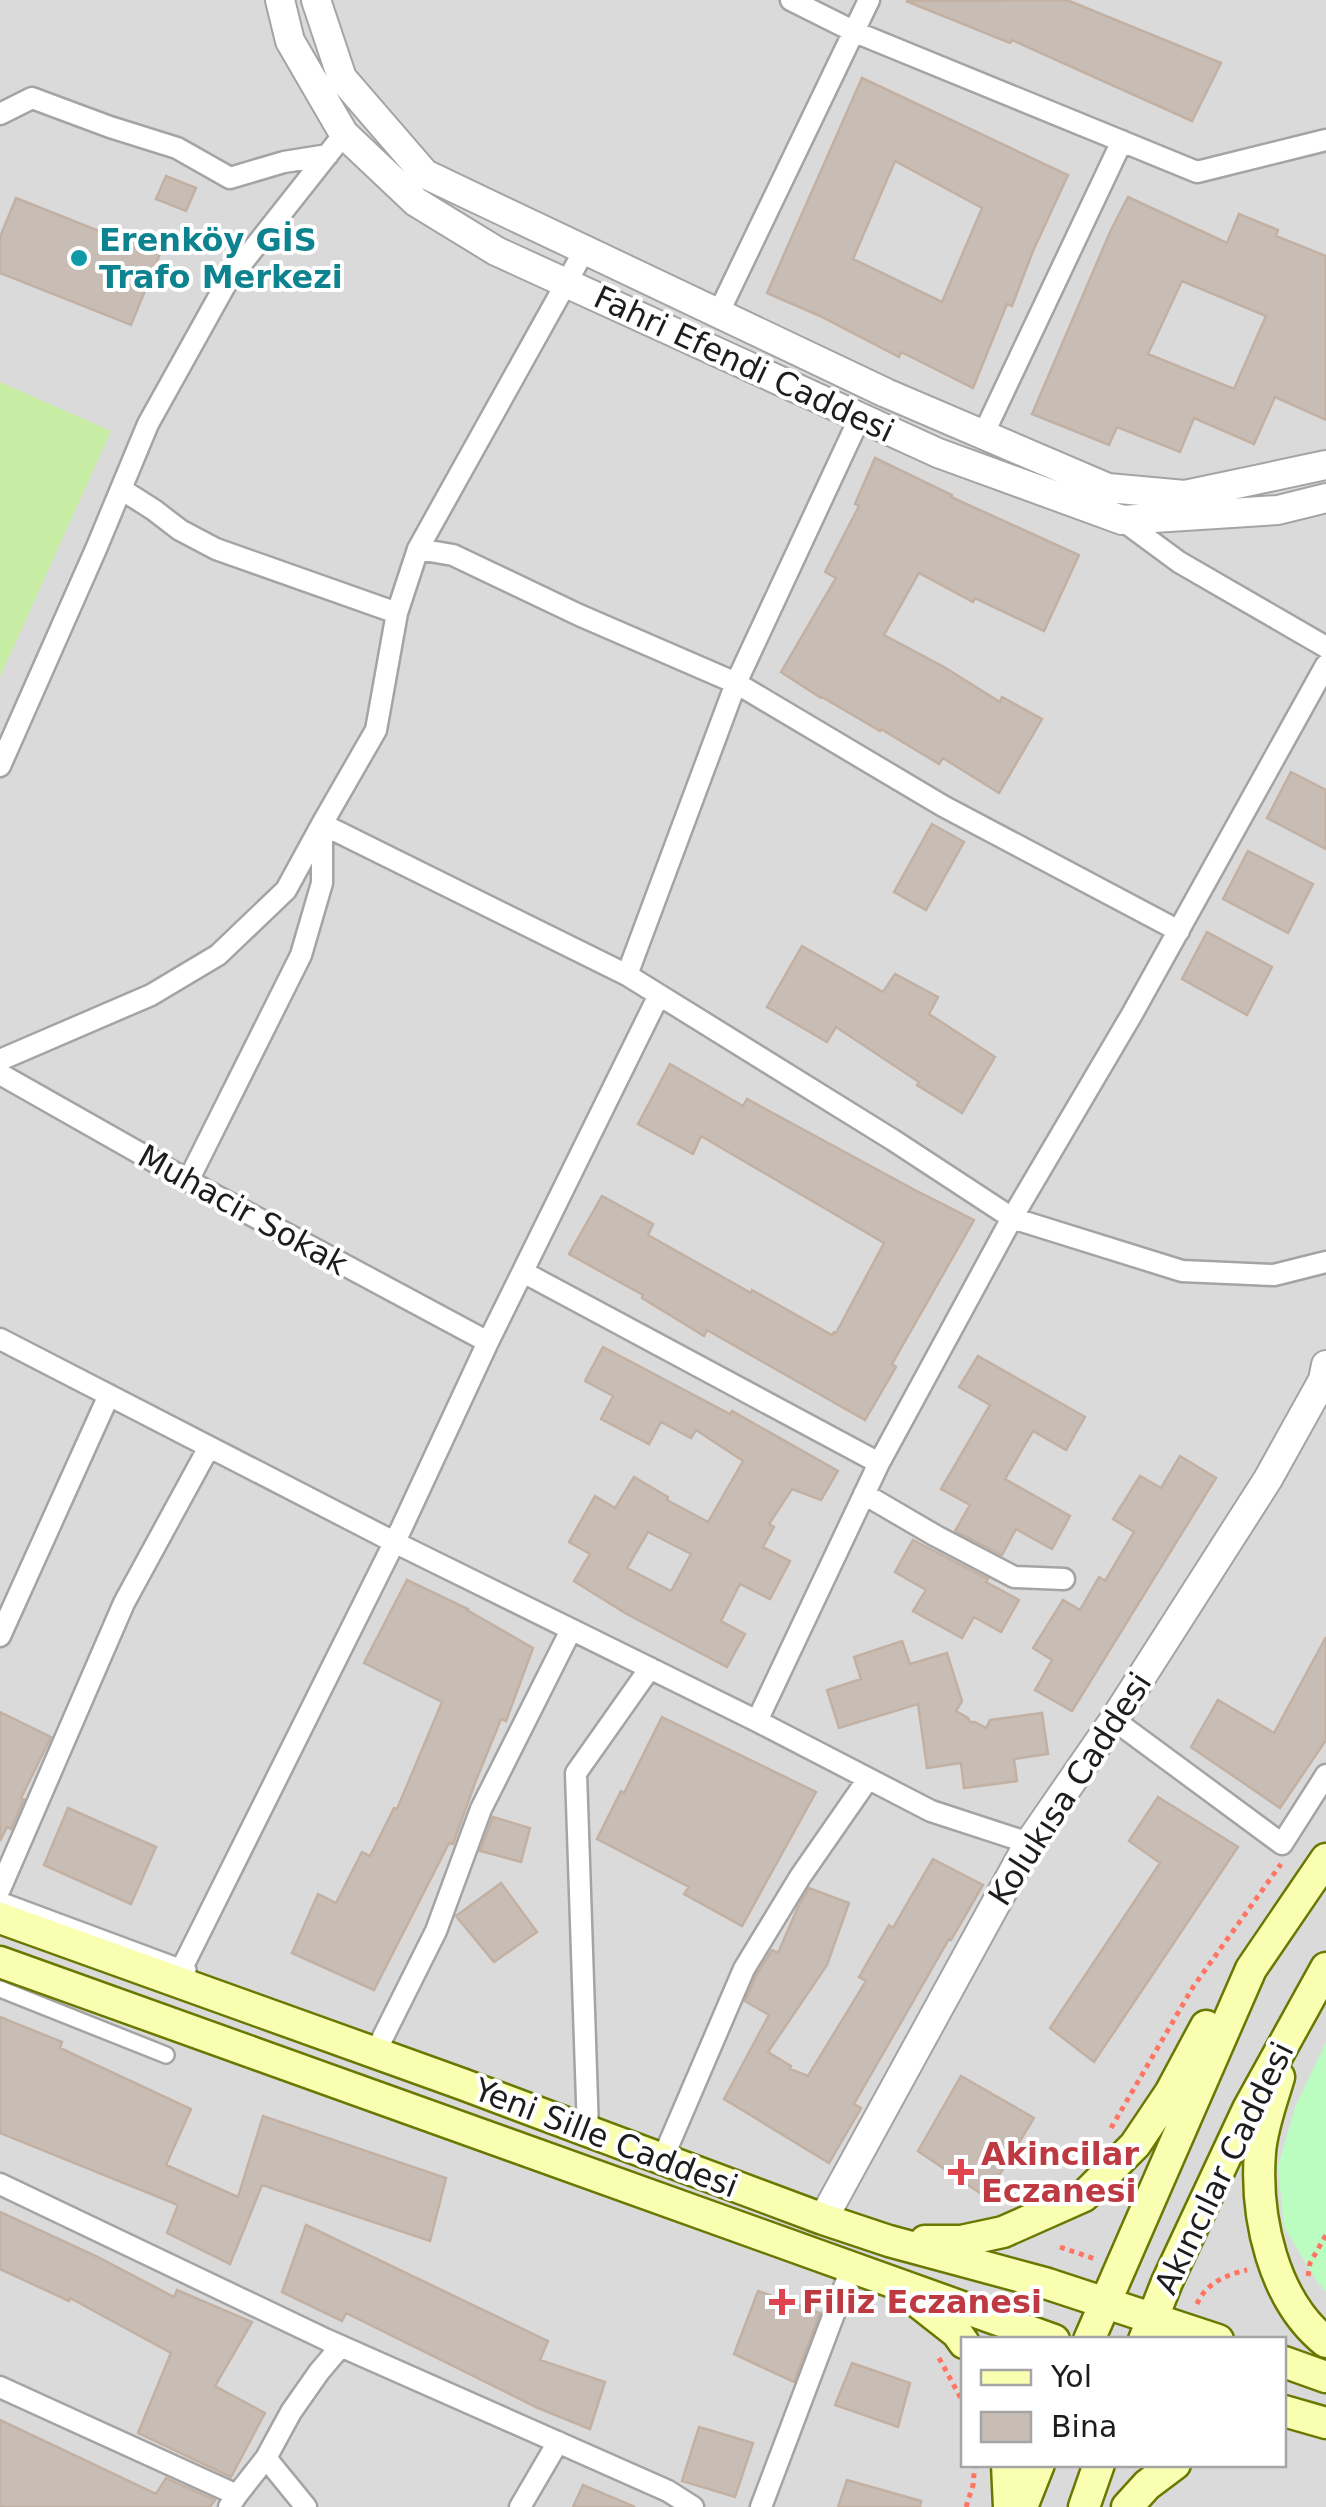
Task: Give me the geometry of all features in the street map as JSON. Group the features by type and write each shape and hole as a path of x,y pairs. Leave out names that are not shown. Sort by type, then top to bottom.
{"main road":[{"name":"Akıncılar Caddesi","path":"1089,2337 1250,1968 1326,1860"},
{"name":"Yeni Sille Caddesi","path":"0,1918 175,1982 379,2046 578,2122 662,2160 822,2219 1105,2302 1148,2328 1200,2337"},
{"name":"Yeni Sille Caddesi","path":"0,1962 1046,2337"},
{"path":"889,2241 961,2241 1003,2232 1084,2196 1135,2145 1170,2093 1218,2006 1250,1968"},
{"name":"Akıncılar Caddesi","path":"1148,2328 1248,2109 1326,1968"},
{"path":"1292,2029 1260,2148 1260,2206 1272,2264 1292,2300 1322,2333"},
{"path":"893,2283 961,2338"},
{"path":"1286,2363 1326,2377"},
{"path":"1286,2411 1326,2426"},
{"path":"1286,2428 1326,2426"},
{"path":"1007,2467 1009,2507"},
{"path":"1022,2507 1038,2467"},
{"path":"1084,2507 1098,2467"},
{"path":"1127,2507 1171,2467"}],"street":[{"name":"Fahri Efendi Caddesi","path":"280,0 290,40 336,144 416,202 496,251 938,453 1122,520 1278,510 1326,498"},
{"name":"Fahri Efendi Caddesi","path":"316,0 342,78 425,174 886,393 1108,488 1185,495 1326,465"},
{"path":"790,0 855,32 1197,172 1326,140"},
{"path":"718,314 869,0"},
{"path":"0,114 32,98 177,148 230,178 336,144"},
{"path":"983,434 1122,142"},
{"path":"0,766 148,424 227,282 336,144"},
{"path":"0,1060 151,996 218,955 286,890 376,730 397,613 418,549 584,251"},
{"path":"627,975 736,683 860,417"},
{"path":"121,489 180,530 216,549 397,613"},
{"path":"1122,520 1179,562 1326,647"},
{"path":"418,549 453,555 736,683 943,806 1179,931"},
{"path":"757,1721 879,1463 1012,1218 1132,1016 1326,665"},
{"path":"322,824 627,975 1012,1218 1182,1271 1274,1275 1326,1262"},
{"path":"188,1181 302,955 322,882 322,824"},
{"path":"175,1982 659,995"},
{"name":"Muhacir Sokak","path":"0,1074 188,1181 488,1342"},
{"path":"523,1272 879,1463"},
{"path":"0,1338 394,1542 932,1811 1029,1844"},
{"name":"Kolukısa Caddesi","path":"822,2219 1029,1844 1114,1720 1268,1479 1323,1380 1326,1365"},
{"path":"0,1636 110,1395"},
{"path":"0,1889 124,1603 209,1447"},
{"path":"864,1494 1014,1577 1064,1579"},
{"path":"0,1900 379,2046 436,1932 481,1809 571,1630"},
{"path":"578,2122 576,1773 650,1668"},
{"path":"1114,1720 1282,1844 1326,1775"},
{"path":"662,2160 744,1969 800,1877 868,1779"},
{"path":"0,1989 166,2056"},
{"path":"0,2184 342,2346 668,2491 693,2507"},
{"path":"761,2507 852,2268"},
{"path":"0,2388 233,2501 266,2458 318,2372 342,2346"},
{"path":"520,2507 558,2442"},
{"path":"266,2458 306,2507"}],"path":[{"path":"1110,2130 1193,1987 1292,1851"},
{"path":"1308,2279 1310,2263 1326,2235"},
{"path":"929,2346 961,2393"},
{"path":"966,2507 975,2467"}],"shaded area":[{"path":"0,0 1326,0 1326,2507 0,2507"}],"green space":[{"path":"0,382 111,431 0,677"},
{"path":"1326,2042 1326,2292 1284,2227 1278,2167 1295,2107"}],"building":[{"path":"1067,0 1221,63 1192,121 1012,40 1010,43 906,1"},
{"path":"862,78 1068,175 1012,306 1007,304 973,388 767,293","holes":["895,161 982,208 942,302 853,259"]},
{"path":"166,176 196,188 186,211 156,199"},
{"path":"1128,197 1227,243 1239,214 1278,230 1276,236 1326,256 1326,420 1275,397 1254,444 1194,418 1180,452 1117,427 1109,445 1032,414","holes":["1182,281 1266,316 1234,389 1148,354"]},
{"name":"Erenköy GİS Trafo Merkezi","path":"16,198 124,241 129,230 164,244 131,325 0,273 0,237"},
{"path":"875,458 1079,555 1044,631 975,598 973,602 919,573 884,635 1000,702 1002,697 1042,719 999,793 943,758 939,764 781,672 836,578 825,572 859,506 855,504"},
{"path":"1291,772 1326,790 1326,849 1267,818"},
{"path":"932,824 964,842 926,910 894,892"},
{"path":"1248,851 1313,884 1288,933 1223,899"},
{"path":"1207,932 1272,967 1247,1015 1182,979"},
{"path":"802,946 883,992 895,974 938,997 929,1014 995,1057 962,1113 836,1027 827,1042 767,1007"},
{"path":"670,1064 743,1106 747,1099 974,1220 892,1364 896,1367 865,1420 707,1330 704,1336 642,1298 643,1295 569,1254 602,1196 653,1224 648,1235 832,1335 884,1243 701,1136 693,1154 638,1124"},
{"path":"603,1347 730,1414 732,1411 838,1471 821,1500 792,1489 769,1524 774,1527 763,1547 790,1561 770,1599 740,1584 721,1621 745,1634 727,1667 574,1581 590,1554 569,1542 595,1496 615,1508 634,1477 708,1522 743,1461 696,1430 691,1438 661,1422 649,1444 601,1419 613,1396 585,1381","holes":["648,1532 691,1554 671,1591 627,1568"]},
{"path":"978,1356 1085,1417 1066,1450 1033,1431 1005,1479 1070,1516 1052,1549 1016,1529 1002,1555 955,1531 970,1505 941,1489 990,1405 959,1387"},
{"path":"1180,1456 1216,1478 1072,1711 1035,1690 1052,1660 1033,1648 1063,1600 1080,1610 1099,1577 1105,1581 1134,1532 1113,1519 1140,1476 1161,1488"},
{"path":"913,1540 988,1579 986,1582 1019,1600 1001,1632 974,1617 962,1638 913,1611 926,1590 895,1572"},
{"path":"407,1580 468,1609 533,1648 453,1844 449,1843 374,1990 292,1953 318,1894 336,1903 362,1852 370,1856 394,1808 397,1809 442,1702 364,1663"},
{"path":"1326,1637 1326,1740 1280,1808 1191,1747 1218,1700 1274,1733"},
{"path":"902,1641 910,1664 947,1653 962,1701 956,1711 970,1722 986,1728 990,1720 1042,1713 1048,1754 1014,1759 1017,1781 964,1788 961,1763 927,1768 918,1704 839,1728 827,1690 861,1679 854,1657"},
{"path":"0,1712 51,1737 21,1798 24,1799 11,1829 7,1827 0,1841"},
{"path":"662,1717 816,1792 742,1926 684,1894 689,1887 597,1839"},
{"path":"1158,1797 1238,1847 1094,2062 1050,2028 1160,1863 1129,1841"},
{"path":"68,1808 156,1847 131,1904 44,1865"},
{"path":"493,1817 530,1828 521,1862 480,1851"},
{"path":"933,1859 983,1885 854,2104 861,2108 829,2163 724,2099 769,2015 745,2001 772,1950 778,1953 809,1888 849,1903 827,1965 768,2052 790,2069 808,2076 866,1981 859,1977"},
{"path":"501,1883 537,1932 494,1962 456,1916"},
{"path":"0,2017 62,2042 60,2048 191,2109 166,2165 238,2197 263,2116 446,2178 430,2241 262,2185 230,2264 167,2233 178,2205 0,2133"},
{"path":"961,2076 1034,2118 986,2197 918,2151"},
{"path":"0,2212 174,2297 177,2290 252,2322 215,2386 265,2413 231,2477 138,2433 171,2353 70,2298 69,2301 0,2269"},
{"path":"306,2225 548,2341 540,2360 605,2382 590,2429 538,2408 346,2313 342,2321 282,2292"},
{"path":"758,2291 820,2313 794,2382 734,2354"},
{"path":"852,2363 910,2383 898,2427 835,2405"},
{"path":"0,2420 156,2494 166,2478 215,2500 210,2507 0,2507"},
{"path":"699,2427 753,2443 735,2497 682,2481"},
{"path":"847,2480 921,2501 920,2507 838,2507"},
{"path":"583,2485 635,2507 573,2507"}],"place":[{"name":"Erenköy GİS Trafo Merkezi","path":"79,258"},
{"name":"Akincilar Eczanesi","path":"961,2172"},
{"name":"Filiz Eczanesi","path":"782,2302"}]}
